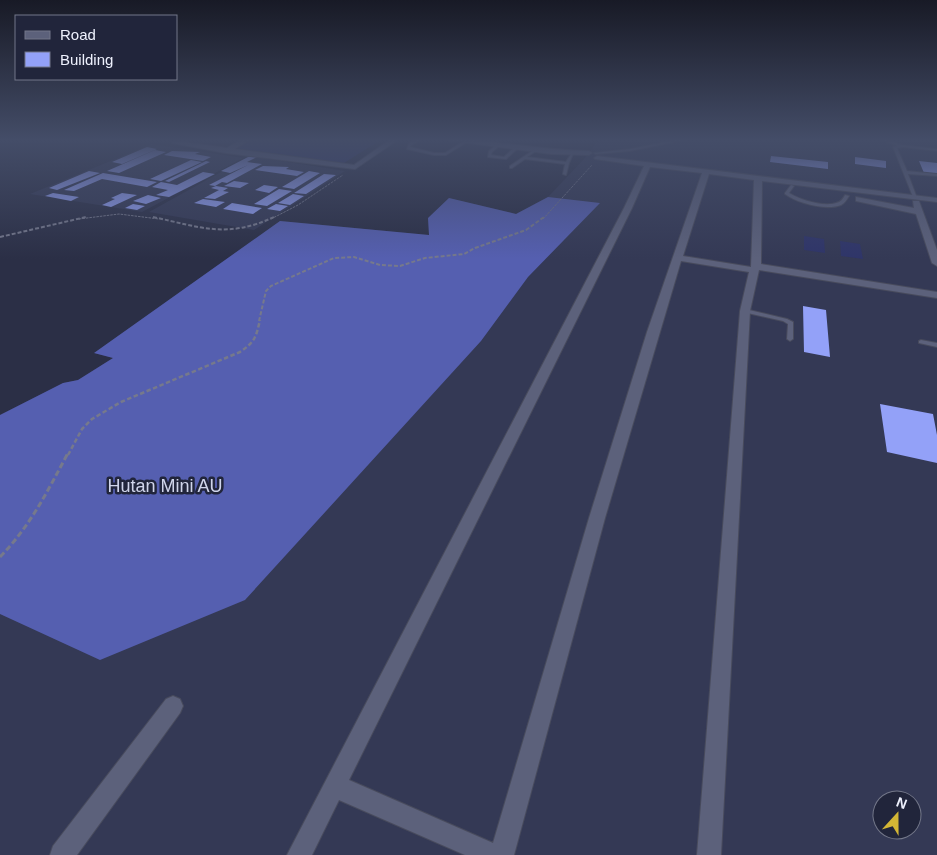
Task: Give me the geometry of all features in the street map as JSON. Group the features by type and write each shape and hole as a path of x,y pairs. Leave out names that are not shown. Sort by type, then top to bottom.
{"street":[{"path":"299,855 336,786 641,179"},
{"path":"502,855 597,518 653,332 704,179"},
{"path":"709,855 746,311 755,268 758,179"},
{"path":"765,179 937,200"},
{"path":"781,181 792,186 920,212"},
{"path":"915,197 933,243 937,262"},
{"path":"679,258 937,295"},
{"path":"62,855 173,706"},
{"path":"336,786 493,855"}],"lane":[{"path":"907,179 915,197"},
{"path":"792,186 787,193 790,196 811,202 837,205 847,196"},
{"path":"746,311 791,323 790,339"},
{"path":"921,342 937,344"}],"path":[{"path":"0,237 58,224 120,214 136,214 212,230 237,228 279,216 337,179"},
{"path":"0,558 20,536 82,429 92,418 121,402 240,352 251,345 256,336 266,291 271,286 334,258 354,257 380,265 400,266 418,262 425,258 464,254 475,248 526,230 540,222 580,179"}],"shaded area":[{"path":"67,179 204,179 142,212 30,194"},
{"path":"209,179 333,179 254,230 149,212"},
{"path":"565,179 937,179 937,855 0,855 0,415 63,383 78,380 113,358 94,353 280,221 429,235 428,218 449,198 516,214 548,197"},
{"path":"804,236 824,239 825,253 804,250"},
{"path":"840,241 860,244 863,259 841,256"}],"green space":[{"name":"Hutan Mini AU","path":"548,197 600,203 528,277 481,341 245,600 100,660 0,614 0,415 63,383 78,380 113,358 94,353 280,221 429,235 428,218 449,198 516,214"}],"building":[{"path":"70,179 85,179 57,190 49,188"},
{"path":"89,179 138,179 157,182 147,187 102,179 74,191 64,190"},
{"path":"150,179 166,179 161,181"},
{"path":"169,179 175,179 169,182 165,181"},
{"path":"189,179 205,179 169,197 156,195 168,190 152,187 161,182 177,185"},
{"path":"221,179 235,179 215,186 209,185"},
{"path":"296,179 310,179 294,189 282,187"},
{"path":"316,179 330,179 306,194 294,193"},
{"path":"234,181 249,183 240,188 224,186"},
{"path":"264,185 278,187 269,193 255,190"},
{"path":"216,186 228,188 223,191 229,192 215,199 204,198 219,190 211,188"},
{"path":"279,189 292,191 267,206 254,204"},
{"path":"53,193 79,197 71,201 45,196"},
{"path":"122,193 137,195 111,207 102,205 115,199 111,198"},
{"path":"293,194 304,196 290,205 278,203"},
{"path":"148,195 161,198 146,204 133,201"},
{"path":"203,199 225,202 216,207 194,203"},
{"path":"232,203 262,208 253,214 223,209"},
{"path":"133,204 145,206 137,210 125,208"},
{"path":"276,204 288,206 280,211 267,209"},
{"path":"803,306 826,310 830,357 804,352"},
{"path":"880,404 933,414 937,435 937,463 887,452"}]}
